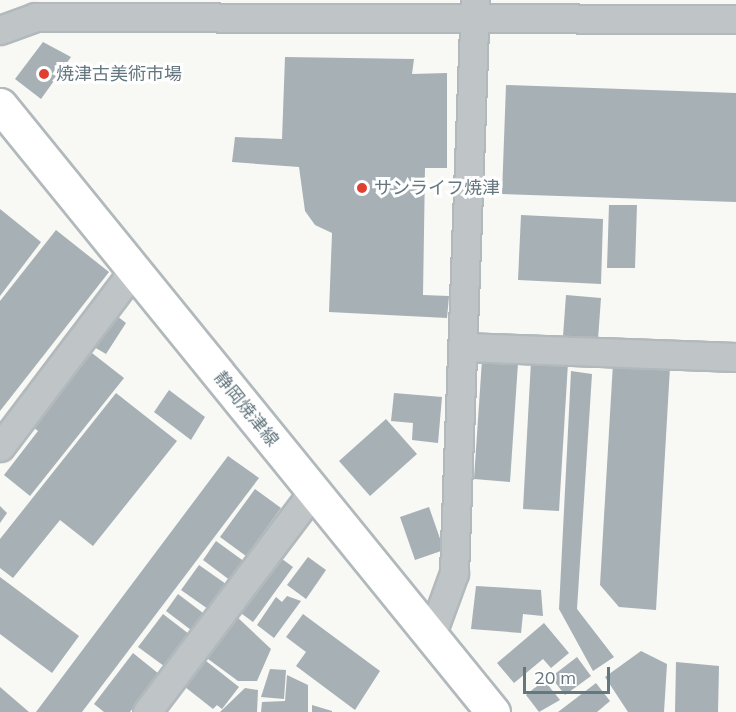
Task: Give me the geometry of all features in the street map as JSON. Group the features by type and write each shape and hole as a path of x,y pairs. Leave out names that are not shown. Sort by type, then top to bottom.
{"main road":[{"name":"静岡焼津線","path":"0,105 493,712"}],"street":[{"path":"0,30 42,9 475,9 736,19"},
{"path":"431,636 454,573 475,9"},
{"path":"0,447 134,270"},
{"path":"463,346 736,357"},
{"path":"147,712 313,492"}],"building":[{"path":"43,42 71,57 41,99 15,79"},
{"name":"サンライフ焼津","path":"285,57 414,59 412,74 447,73 447,168 425,168 423,295 449,296 447,318 329,312 332,233 315,225 305,211 299,167 232,162 235,137 282,139"},
{"path":"506,85 736,93 736,202 502,194"},
{"path":"609,205 637,205 635,268 607,268"},
{"path":"0,209 41,242 0,296"},
{"path":"521,215 603,219 601,284 518,280"},
{"path":"56,230 109,272 0,411 0,301"},
{"path":"566,295 601,298 598,339 563,336"},
{"path":"117,316 126,323 106,354 94,347"},
{"path":"92,353 124,378 30,496 4,475 38,431 33,427"},
{"path":"482,360 518,363 510,482 474,479"},
{"path":"531,361 568,363 559,511 523,509"},
{"path":"613,363 670,367 656,610 619,607 600,585"},
{"path":"571,371 592,374 577,609 614,657 593,671 559,609"},
{"path":"169,390 205,417 191,440 154,412"},
{"path":"116,393 177,441 93,546 60,520 13,578 0,568 0,539"},
{"path":"394,393 442,397 438,443 412,440 413,423 391,421"},
{"path":"386,419 417,454 370,496 339,461"},
{"path":"228,456 259,478 82,712 36,712"},
{"path":"255,489 281,508 246,556 220,537"},
{"path":"0,506 7,513 0,523"},
{"path":"429,507 444,550 415,560 400,517"},
{"path":"216,541 245,562 231,581 203,560"},
{"path":"278,556 293,567 253,622 238,611"},
{"path":"308,557 326,570 306,599 287,585"},
{"path":"199,565 226,584 208,609 181,590"},
{"path":"0,577 79,636 52,673 0,634"},
{"path":"476,586 541,590 543,616 523,614 521,633 471,629"},
{"path":"178,594 203,613 191,630 166,611"},
{"path":"287,596 301,601 274,638 257,625 276,597 282,602"},
{"path":"163,614 189,634 164,666 138,647"},
{"path":"303,614 380,671 355,710 296,666 306,652 286,637"},
{"path":"235,615 271,649 257,681 238,681 204,656"},
{"path":"544,623 569,653 551,668 543,659 514,683 497,663"},
{"path":"641,651 667,664 664,712 628,712 605,677"},
{"path":"133,653 159,674 130,712 104,712 94,704"},
{"path":"201,657 239,687 222,709 217,705 213,709 180,683"},
{"path":"577,657 591,676 565,695 551,677"},
{"path":"676,662 719,666 718,712 675,712"},
{"path":"270,669 286,670 284,699 261,697"},
{"path":"287,675 308,685 308,712 261,712 262,702 285,701"},
{"path":"544,680 560,700 539,712 526,695"},
{"path":"596,683 610,701 597,712 558,712"},
{"path":"0,687 29,712 0,712"},
{"path":"245,688 258,690 257,712 220,712"},
{"path":"312,705 332,711 332,712 312,712"}],"place":[{"name":"焼津古美術市場","path":"44,74"},
{"name":"サンライフ焼津","path":"362,188"}]}
